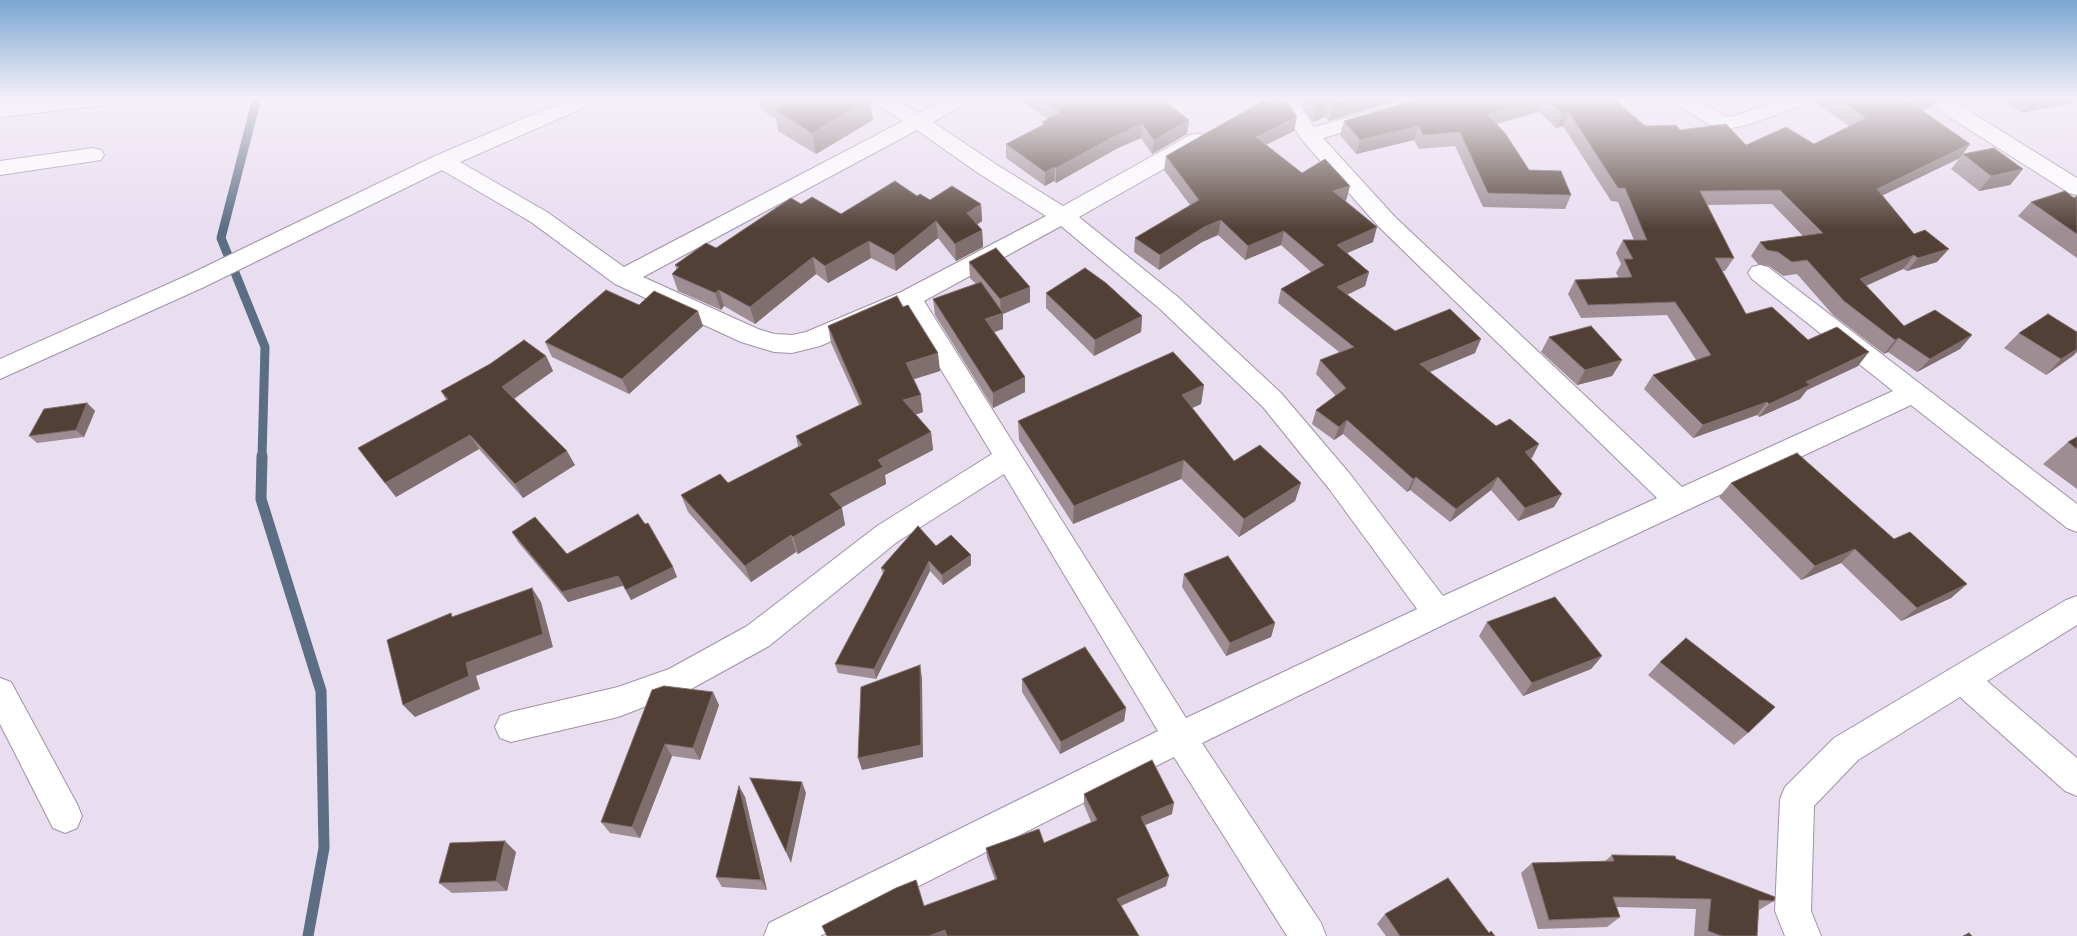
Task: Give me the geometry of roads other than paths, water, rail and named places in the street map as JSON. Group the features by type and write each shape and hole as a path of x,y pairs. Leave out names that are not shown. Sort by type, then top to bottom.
{"street":[{"path":"0,370 194,282 481,142"},
{"path":"623,278 882,142"},
{"path":"948,142 1063,216 1169,303 1272,400 1340,482 1438,613"},
{"path":"443,161 539,217 623,278 750,336 774,343 792,344 811,340 910,298 1063,216 1195,142"},
{"path":"1315,142 1386,222 1678,501"},
{"path":"2003,142 2077,188"},
{"path":"0,168 93,155"},
{"path":"1760,273 2077,520"},
{"path":"910,298 1180,737 1308,936"},
{"path":"782,936 1180,737 1438,613 1914,392"},
{"path":"511,728 618,702 680,679 758,636 887,534 1008,457"},
{"path":"1802,936 1793,911 1797,799 1846,749 2077,609"},
{"path":"1962,679 2077,780"},
{"path":"0,692 65,816"}],"waterway":[{"path":"246,142 221,238 265,347 262,458"},
{"path":"262,456 261,499 321,691 324,848 308,936"}]}
